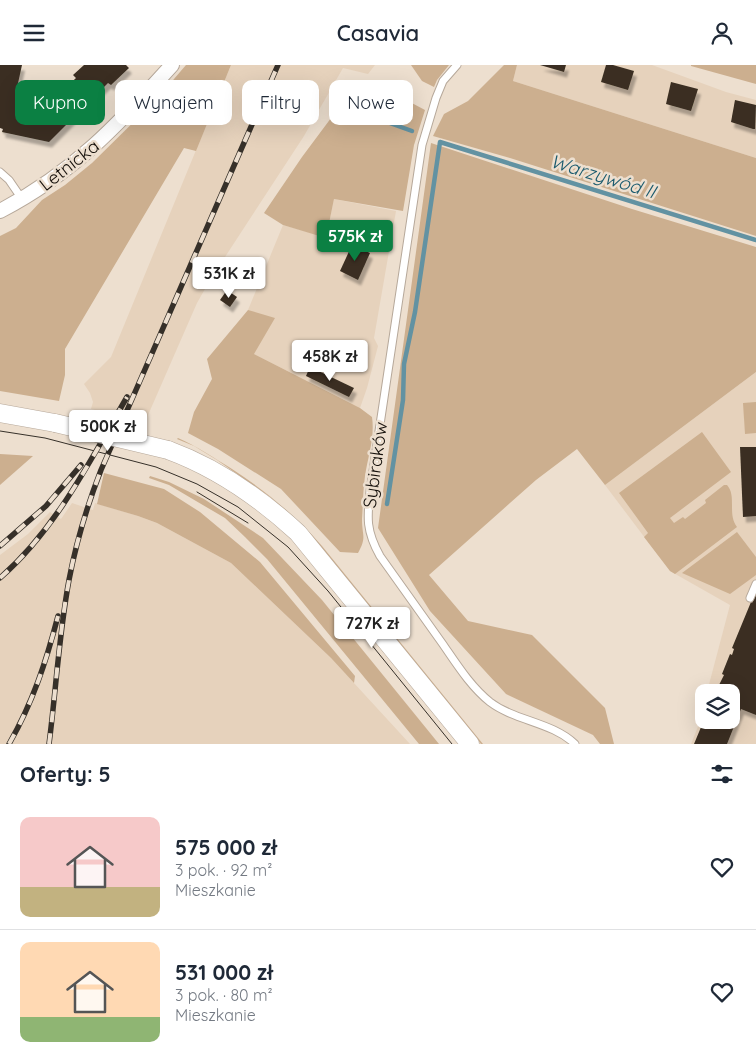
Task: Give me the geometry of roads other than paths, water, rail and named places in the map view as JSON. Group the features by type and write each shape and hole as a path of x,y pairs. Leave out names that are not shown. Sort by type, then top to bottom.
{"street":[{"name":"Letnicka","path":"0,211 22,200 70,167 128,114 172,65"},
{"path":"0,413 55,423 168,449 202,464 234,483 277,514 298,533 470,744"}],"lane":[{"name":"Sybiraków","path":"457,65 443,81 422,145 370,491 367,518 369,530 372,542 380,556 457,665 479,691 490,702 506,711 554,731 575,744"},
{"path":"0,172 9,180 22,200"},
{"path":"750,598 756,584"}],"waterway":[{"name":"Warzywód II","path":"395,125 412,131"},
{"path":"387,504 403,400 404,364 415,312 440,142 756,240"}],"tram line":[{"path":"0,431 45,438 156,467 197,484 238,507 288,547 328,591 452,744"},
{"path":"197,492 248,523"}],"railway":[{"path":"49,744 60,641 69,580 91,497 101,470 278,65"},
{"path":"0,578 20,559 55,516 71,493 127,397"},
{"path":"0,546 46,506 81,465"},
{"path":"9,744 25,713 38,681 58,616"}]}
